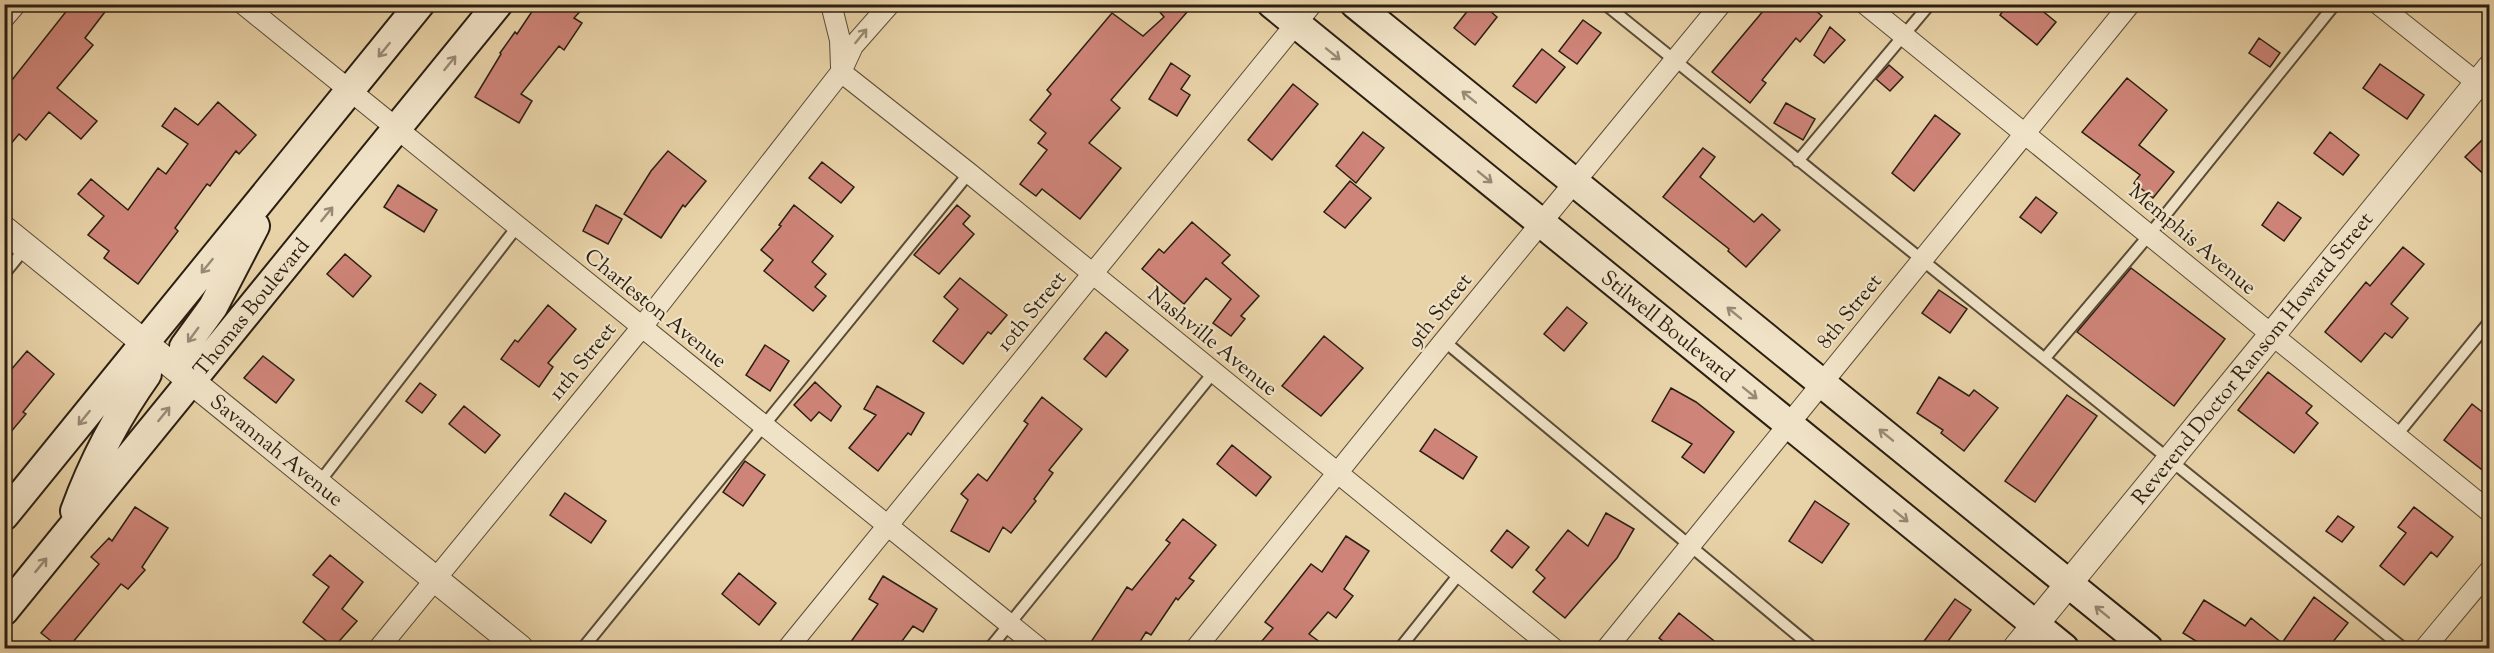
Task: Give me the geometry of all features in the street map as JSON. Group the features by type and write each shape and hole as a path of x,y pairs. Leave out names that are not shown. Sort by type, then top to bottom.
{"main road":[{"path":"4,516 420,4"},
{"name":"Thomas Boulevard","path":"4,611 498,4"},
{"name":"Stilwell Boulevard","path":"1272,4 1305,14 1541,223 2064,648"},
{"path":"1355,4 2148,648"},
{"path":"191,381 184,347 213,308 251,234 269,191"},
{"path":"66,536 86,481 123,407 147,374 145,343"}],"street":[{"path":"4,18 16,4"},
{"name":"Charleston Avenue","path":"243,4 1039,648"},
{"path":"831,4 840,40 842,72"},
{"name":"11th Street","path":"379,648 641,328 842,72 853,46 890,4"},
{"name":"9th Street","path":"1196,648 1721,4"},
{"name":"Memphis Avenue","path":"1865,4 2490,512"},
{"name":"8th Street","path":"1606,648 2130,4"},
{"path":"2378,4 2485,82"},
{"name":"10th Street","path":"788,648 1305,14"},
{"name":"Nashville Avenue","path":"842,72 969,172 1553,648"},
{"name":"Reverend Doctor Ransom Howard Street","path":"2016,648 2169,459 2485,82"},
{"name":"Savannah Avenue","path":"4,230 520,648"},
{"path":"2425,648 2490,570"}],"lane":[{"path":"1605,4 2403,648"},
{"path":"1798,161 1930,4"},
{"path":"2044,358 2150,234 2335,4"},
{"path":"583,648 969,172"},
{"path":"318,484 517,227"},
{"path":"4,274 26,247"},
{"path":"2396,436 2490,321"},
{"path":"1444,341 1812,648"},
{"path":"990,648 1213,373"},
{"path":"1400,648 1460,573"}],"building":[{"path":"72,4 111,4 85,38 93,45 57,88 97,121 81,139 49,112 26,140 19,134 4,152 4,90"},
{"path":"537,4 587,4 574,18 582,23 564,50 559,46 521,94 532,101 519,123 475,97 500,53 515,32 517,34"},
{"path":"1153,4 1194,4 1111,100 1120,108 1089,143 1121,168 1080,219 1042,189 1036,196 1020,184 1047,150 1038,143 1046,133 1030,120 1051,94 1047,90 1112,13 1143,36 1164,17"},
{"path":"1473,4 1482,4 1497,17 1475,45 1454,28"},
{"path":"1769,4 1808,4 1822,16 1800,42 1796,38 1762,80 1766,83 1750,103 1712,72"},
{"path":"2008,4 2034,4 2056,22 2037,45 2000,15"},
{"path":"1583,20 1601,33 1577,64 1559,51"},
{"path":"1830,27 1845,40 1824,63 1814,55"},
{"path":"2259,38 2280,53 2270,67 2249,53"},
{"path":"1542,49 1565,67 1536,103 1513,86"},
{"path":"1171,63 1190,76 1181,89 1190,95 1177,116 1149,99"},
{"path":"2380,64 2424,95 2407,119 2363,88"},
{"path":"1889,65 1903,77 1890,91 1876,79"},
{"path":"2127,78 2167,110 2139,145 2174,172 2153,198 2134,183 2140,175 2082,132"},
{"path":"1293,84 1318,104 1272,160 1248,140"},
{"path":"218,102 256,135 239,154 236,151 210,186 207,184 175,228 178,231 138,284 104,258 109,251 88,235 104,216 78,194 91,179 128,210 158,168 166,174 188,144 162,126 175,108 198,125"},
{"path":"1786,103 1815,119 1803,140 1774,123"},
{"path":"1935,115 1960,134 1914,191 1892,173"},
{"path":"1363,132 1384,148 1356,183 1336,166"},
{"path":"2330,132 2359,155 2343,175 2314,153"},
{"path":"2490,132 2490,180 2465,157"},
{"path":"1703,148 1715,157 1700,177 1754,222 1762,214 1780,230 1746,267 1728,251 1729,249 1663,197"},
{"path":"668,151 706,181 685,207 683,205 661,238 624,214 651,171"},
{"path":"822,162 854,187 841,203 809,178"},
{"path":"1350,181 1371,198 1345,228 1324,212"},
{"path":"398,185 437,210 424,232 384,207"},
{"path":"2036,197 2057,213 2041,233 2020,217"},
{"path":"2278,202 2301,218 2284,241 2262,225"},
{"path":"596,205 622,219 608,244 583,231"},
{"path":"794,205 833,236 812,262 826,274 815,287 826,296 813,311 764,271 773,260 761,250 781,226 779,225"},
{"path":"957,205 970,216 963,224 974,234 939,274 914,255"},
{"path":"1192,222 1230,255 1222,263 1259,296 1241,316 1245,319 1231,336 1213,323 1231,299 1206,278 1184,304 1142,269 1159,249 1164,253"},
{"path":"2403,247 2424,264 2391,304 2408,318 2392,338 2385,333 2361,362 2325,332 2366,282 2370,286"},
{"path":"345,254 371,276 353,297 327,274"},
{"path":"2131,268 2225,339 2174,406 2077,332"},
{"path":"960,278 1007,315 991,334 988,332 963,364 933,341 958,309 944,297"},
{"path":"1939,290 1967,309 1950,333 1922,313"},
{"path":"548,305 576,329 548,363 553,367 539,387 501,359 515,340 518,342"},
{"path":"1567,307 1587,323 1564,351 1544,334"},
{"path":"1106,332 1128,350 1106,377 1084,359"},
{"path":"1324,336 1363,368 1321,416 1282,386"},
{"path":"765,345 789,361 770,391 746,375"},
{"path":"27,351 54,374 23,412 26,414 4,440 4,378"},
{"path":"263,356 294,380 276,403 244,378"},
{"path":"2268,372 2312,406 2306,413 2318,423 2294,453 2238,410"},
{"path":"1939,377 1969,396 1974,390 1998,408 1964,451 1941,433 1943,430 1917,413"},
{"path":"815,382 841,406 831,421 819,412 811,421 794,405"},
{"path":"420,383 436,395 422,413 406,401"},
{"path":"877,386 924,413 911,435 908,433 878,471 849,448 876,415 864,409"},
{"path":"1671,388 1696,402 1734,432 1704,473 1682,457 1692,444 1652,421"},
{"path":"2067,395 2097,416 2035,502 2005,481"},
{"path":"1042,397 1082,429 1049,470 1053,473 1034,499 1036,501 1011,533 1003,527 989,552 951,531 968,500 961,494 978,474 987,481 1028,424 1024,421"},
{"path":"2472,404 2490,418 2490,476 2444,440"},
{"path":"464,406 500,435 485,453 449,424"},
{"path":"1435,429 1477,457 1463,479 1420,451"},
{"path":"1232,445 1271,477 1256,496 1217,464"},
{"path":"745,461 765,475 743,506 723,492"},
{"path":"565,493 606,521 591,543 550,515"},
{"path":"1815,501 1849,524 1822,563 1789,541"},
{"path":"135,507 168,528 142,567 145,570 128,589 121,584 68,648 60,648 41,633 99,564 91,557 109,538 112,541"},
{"path":"2414,507 2453,537 2437,557 2431,552 2404,585 2380,566 2406,533 2398,527"},
{"path":"1606,513 1634,529 1617,558 1565,618 1533,592 1545,578 1536,570 1568,530 1588,546"},
{"path":"2338,516 2354,527 2342,542 2326,531"},
{"path":"1183,519 1216,545 1189,578 1194,581 1178,600 1176,598 1151,635 1146,632 1136,648 1087,648 1127,587 1132,590 1170,543 1166,540"},
{"path":"1507,530 1529,547 1512,568 1491,551"},
{"path":"1346,536 1369,551 1344,589 1353,596 1336,618 1328,612 1309,634 1328,648 1256,648 1273,628 1265,622 1311,564 1322,572"},
{"path":"330,555 363,582 342,609 357,621 334,647 303,622 329,587 313,575"},
{"path":"739,573 776,603 759,625 722,594"},
{"path":"883,576 937,609 923,632 913,626 897,648 858,648 850,643 878,604 869,599"},
{"path":"2314,597 2348,623 2328,648 2207,648 2183,633 2204,600 2245,626 2251,618 2282,643"},
{"path":"1955,599 1971,610 1943,648 1919,648"},
{"path":"1679,613 1723,648 1672,648 1659,638"}]}
